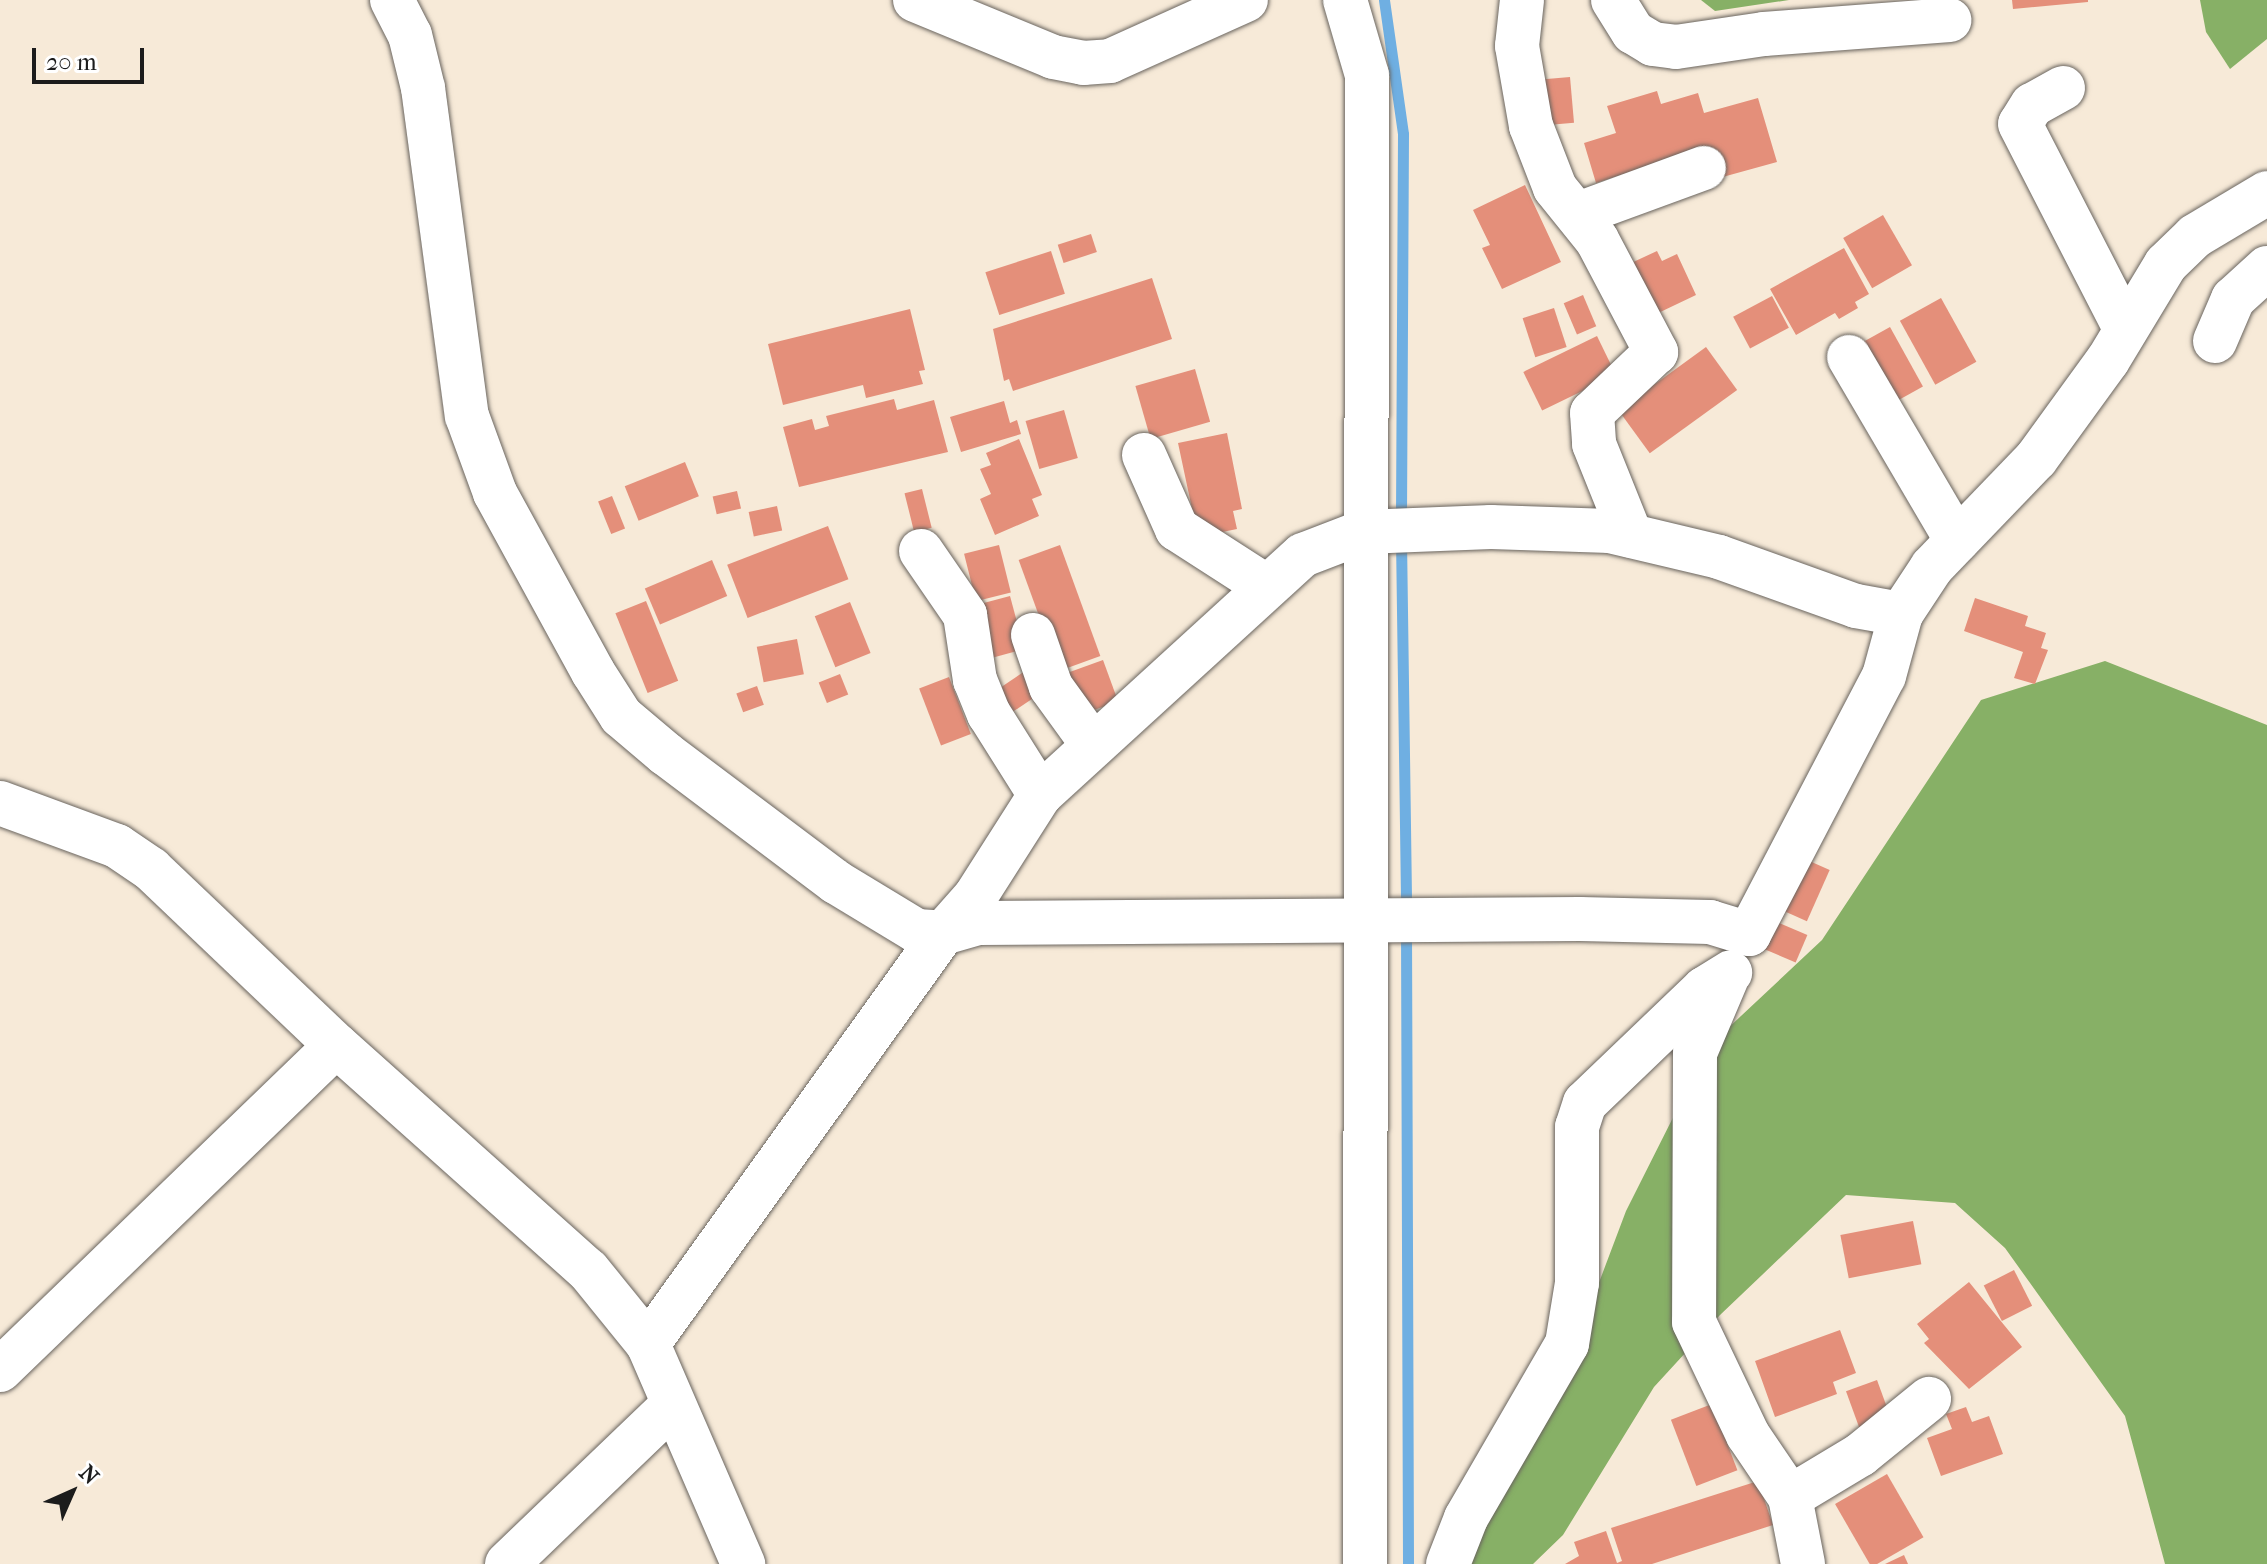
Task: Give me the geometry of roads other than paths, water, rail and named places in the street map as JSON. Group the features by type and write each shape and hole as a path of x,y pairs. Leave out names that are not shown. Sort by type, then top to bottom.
{"street":[{"path":"392,0 410,35 423,88 467,416 495,493 593,672 621,716 727,801 889,917 917,931 943,933 979,923 1710,922 1749,934"},
{"path":"915,0 1053,57 1083,63 1110,61 1246,0"},
{"path":"1345,0 1367,75 1368,458 1391,531 1390,923 1365,1564"},
{"path":"1522,0 1517,46 1531,126 1555,188 1578,214 1656,352 1592,413 1594,444 1631,536"},
{"path":"1613,0 1633,32 1653,44 1676,47 1764,34 1949,20"},
{"path":"2063,88 2032,105 2020,124 2125,328"},
{"path":"1578,214 1704,168"},
{"path":"1803,1564 1790,1497 1748,1435 1694,1322 1695,1053 1749,934 1872,701 1901,614 1957,541 2036,459 2166,264 2195,236 2267,193"},
{"path":"2215,341 2233,299 2267,268"},
{"path":"1849,357 1957,541"},
{"path":"1144,455 1177,529 1264,585"},
{"path":"648,1344 943,933 975,897 1040,795 1264,585 1303,555 1391,531 1491,527 1631,536 1719,557 1856,606 1901,614"},
{"path":"921,551 965,615 975,680 989,714 1040,795"},
{"path":"1033,635 1051,687 1093,745"},
{"path":"0,803 117,846 151,869 336,1045 588,1270 648,1344 672,1406 743,1564"},
{"path":"1448,1564 1466,1518 1567,1344 1577,1283 1577,1127 1585,1103 1704,989 1730,973"},
{"path":"0,1370 336,1045"},
{"path":"1790,1497 1860,1455 1929,1399"},
{"path":"507,1564 672,1406"}],"waterway":[{"path":"1384,0 1403,134 1401,522"},
{"path":"1401,539 1406,910"},
{"path":"1406,927 1408,1564"}]}
